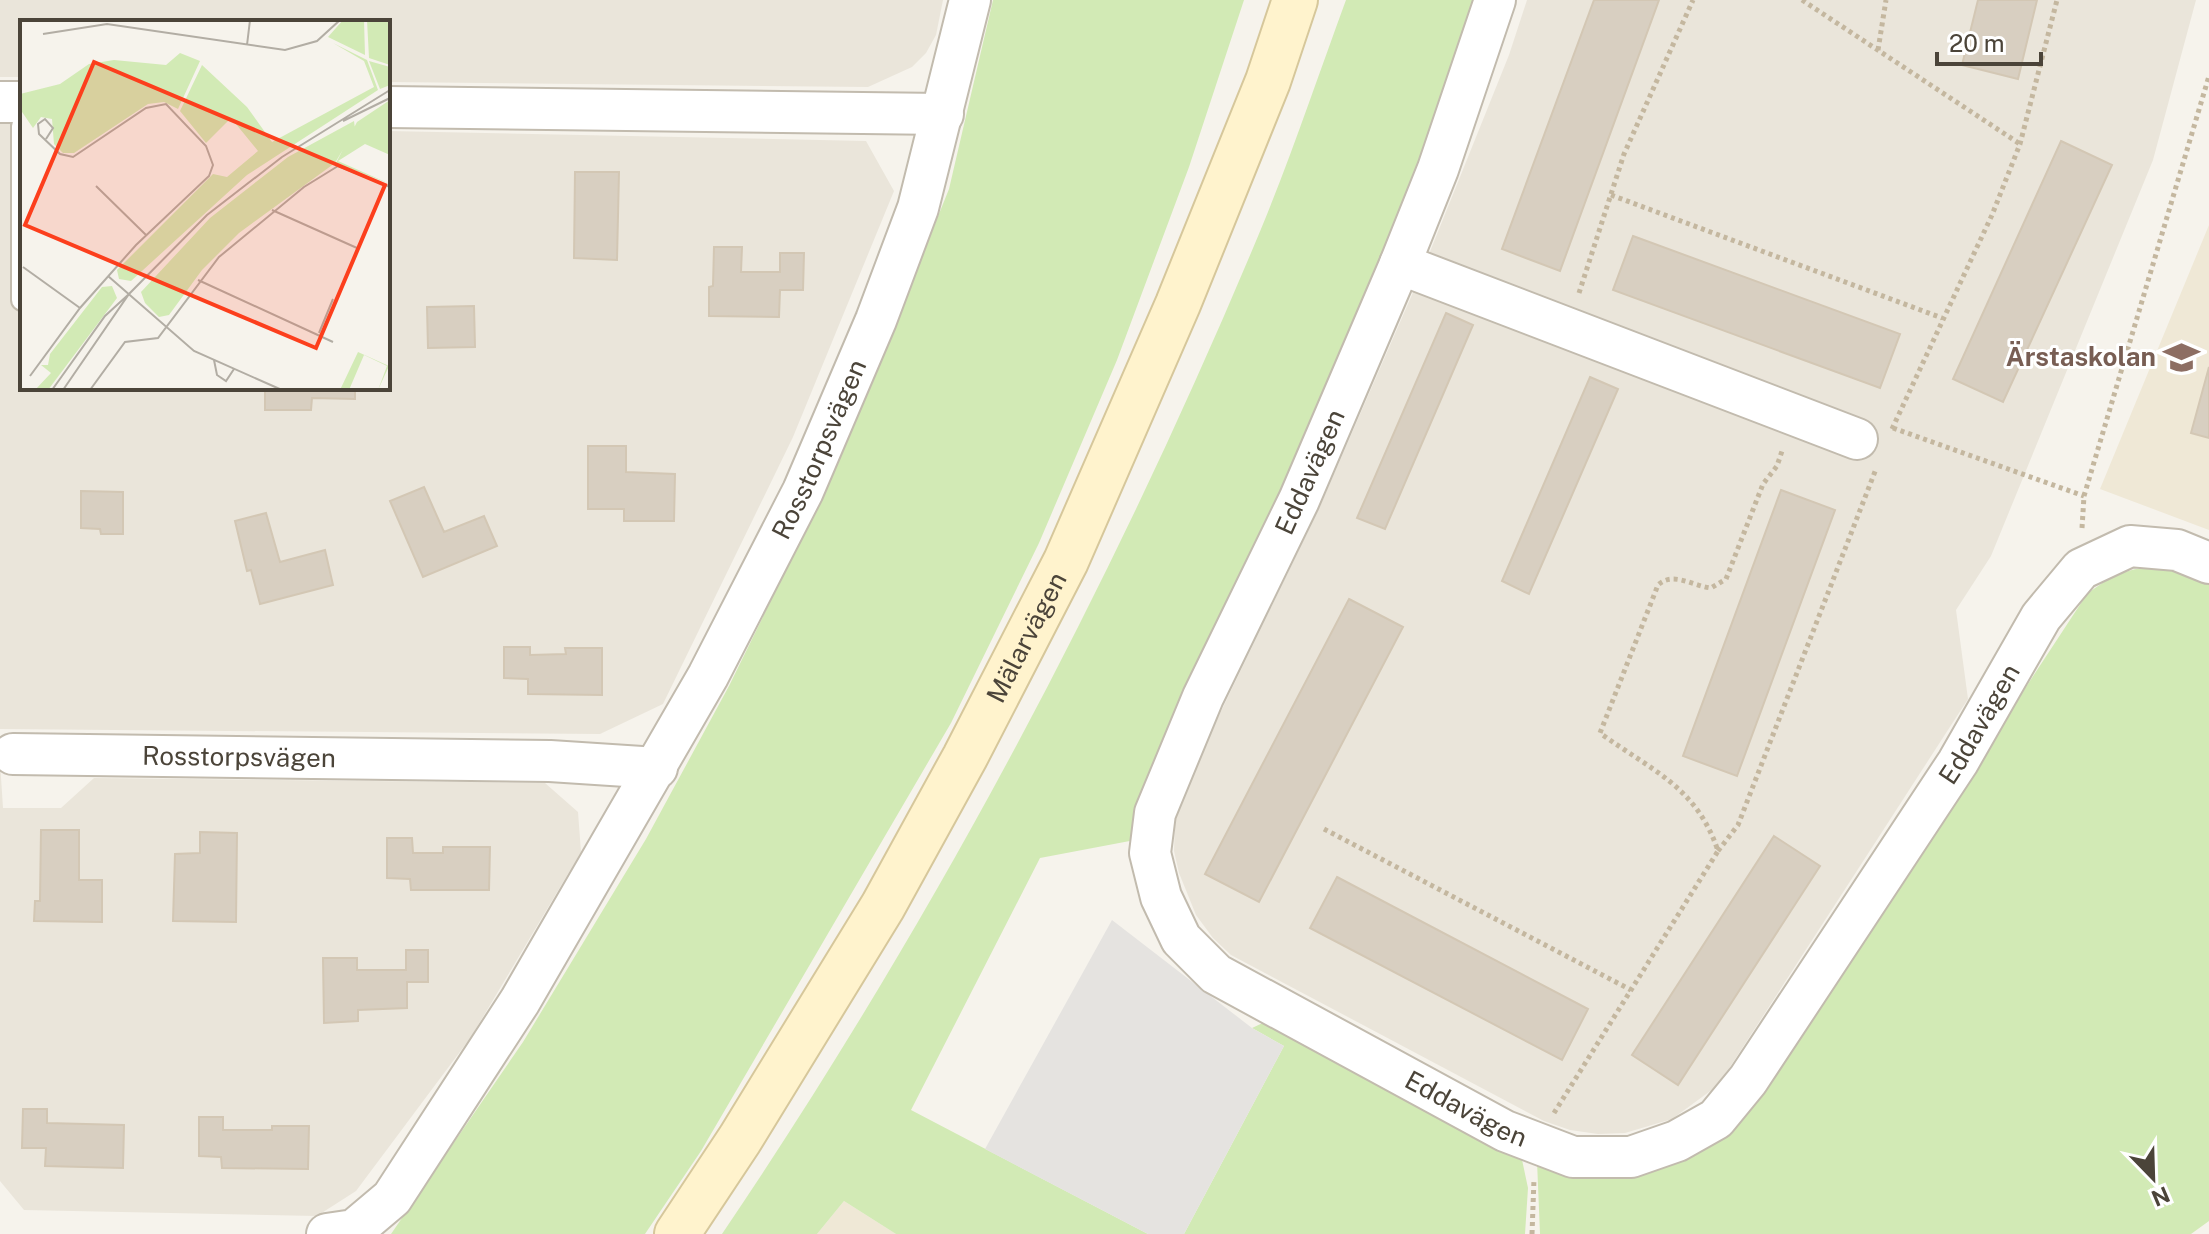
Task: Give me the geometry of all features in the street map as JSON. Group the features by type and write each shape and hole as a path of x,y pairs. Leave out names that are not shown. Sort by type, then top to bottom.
{"main road":[{"name":"Mälarvägen","path":"677,1234 740,1139 883,906 965,757 1066,561 1178,304 1268,81 1295,0"}],"street":[{"name":"Rosstorpsvägen","path":"327,1234 354,1230 392,1198 520,1001 708,676 803,491 876,320 913,222 970,0"},
{"name":"Eddavägen","path":"1495,0 1438,169 1400,264 1299,500 1203,697 1155,813 1150,853 1161,897 1181,939 1216,974 1505,1131 1573,1157 1631,1157 1677,1141 1716,1119 1748,1080 1958,762 2041,617 2081,569 2130,546 2177,550 2209,563"},
{"path":"390,107 943,114"},
{"path":"1400,264 1875,445"},
{"name":"Rosstorpsvägen","path":"13,754 550,761 657,768"}],"path":[{"path":"1567,329 1624,154 1693,0"},
{"path":"1802,0 2020,144"},
{"path":"1878,50 1886,0"},
{"path":"1532,1234 1535,1162 1544,1129 1718,851 1738,825 1875,445 1992,215 2020,144 2057,0"},
{"path":"2096,562 2082,529 2084,496 2209,76"},
{"path":"1611,195 1942,318"},
{"path":"1718,851 1703,815 1685,793 1600,733 1658,585 1672,577 1711,588 1726,579 1763,484 1777,466 1796,416"},
{"path":"1875,445 2084,496"},
{"path":"1324,829 1631,990"}],"shaded area":[{"path":"0,0 943,0 936,35 926,53 912,67 868,87 390,82 390,20 20,20 20,77 0,77"},
{"path":"1527,0 2196,0 2153,160 1991,556 1956,610 1968,699 1713,1089 1672,1119 1625,1133 1598,1134 1570,1130 1544,1121 1231,955 1196,915 1179,873 1174,851 1175,821 1185,786 1321,504 1421,274 1509,55"},
{"path":"0,124 20,124 20,390 390,390 390,131 866,141 894,191 793,437 663,704 600,734 0,729"},
{"name":"Ärstaskolan","path":"2209,225 2209,530 2100,489"},
{"path":"0,762 3,808 61,808 94,778 545,783 578,812 581,852 471,1037 356,1191 317,1216 24,1210 0,1181"},
{"path":"1112,920 1252,1028 1284,1046 1184,1234 1148,1234 985,1149"},
{"path":"844,1201 896,1234 817,1234"}],"green space":[{"path":"993,0 1244,0 1189,167 1117,360 1039,543 951,723 701,1151 645,1234 391,1234 523,1042 646,839 729,686 806,529 869,388 949,189"},
{"path":"1346,0 1482,0 1416,179 1135,840 1040,858 911,1110 1148,1234 896,1234 844,1201 817,1234 722,1234 876,993 948,870 1082,618 1205,360 1261,229"},
{"path":"2162,566 2209,578 2209,1221 2191,1234 1540,1234 1537,1161 1747,1112 2087,594 2122,573"},
{"path":"1267,1021 1521,1155 1528,1188 1525,1234 1184,1234 1284,1046 1252,1028"}],"building":[{"path":"1594,0 1659,0 1560,271 1502,249"},
{"path":"1978,0 2037,0 2018,79 1962,65"},
{"path":"2061,141 2112,165 2003,402 1953,379"},
{"path":"575,172 619,172 617,260 574,258"},
{"path":"1633,236 1900,334 1880,388 1613,290"},
{"path":"714,247 742,247 741,272 780,272 780,253 804,253 803,290 780,290 779,317 709,316"},
{"path":"474,306 475,347 428,348 427,307"},
{"path":"1446,313 1473,325 1385,529 1357,518"},
{"path":"2209,367 2209,438 2191,433"},
{"path":"1590,377 1618,389 1529,594 1502,581"},
{"path":"265,390 355,390 355,399 312,398 311,410 265,410"},
{"path":"588,446 626,446 626,472 675,474 674,521 624,521 624,509 588,509"},
{"path":"424,487 444,532 484,516 497,546 423,577 390,501"},
{"path":"1781,490 1835,510 1737,776 1683,756"},
{"path":"81,491 123,492 123,534 101,534 100,529 81,528"},
{"path":"266,513 280,562 325,550 333,585 260,604 251,570 247,571 235,521"},
{"path":"1349,599 1403,627 1259,902 1205,874"},
{"path":"504,647 530,647 530,655 566,654 565,648 602,648 602,695 528,694 528,679 504,678"},
{"path":"41,830 79,830 79,880 102,880 102,922 34,921 35,901 40,901"},
{"path":"200,832 237,833 236,922 173,921 175,854 200,853"},
{"path":"1774,836 1820,866 1678,1085 1632,1055"},
{"path":"387,838 412,838 413,853 443,853 443,847 490,847 489,890 411,890 410,879 387,878"},
{"path":"1337,877 1588,1009 1562,1060 1310,928"},
{"path":"406,950 428,950 428,982 407,982 407,1008 358,1010 358,1021 324,1023 323,958 357,958 357,970 406,970"},
{"path":"23,1109 47,1109 47,1123 124,1125 123,1168 45,1166 46,1148 22,1148"},
{"path":"199,1117 223,1117 223,1130 309,1126 308,1169 222,1168 221,1157 199,1156"}],"place":[{"name":"Ärstaskolan","path":"2182,357"}]}
